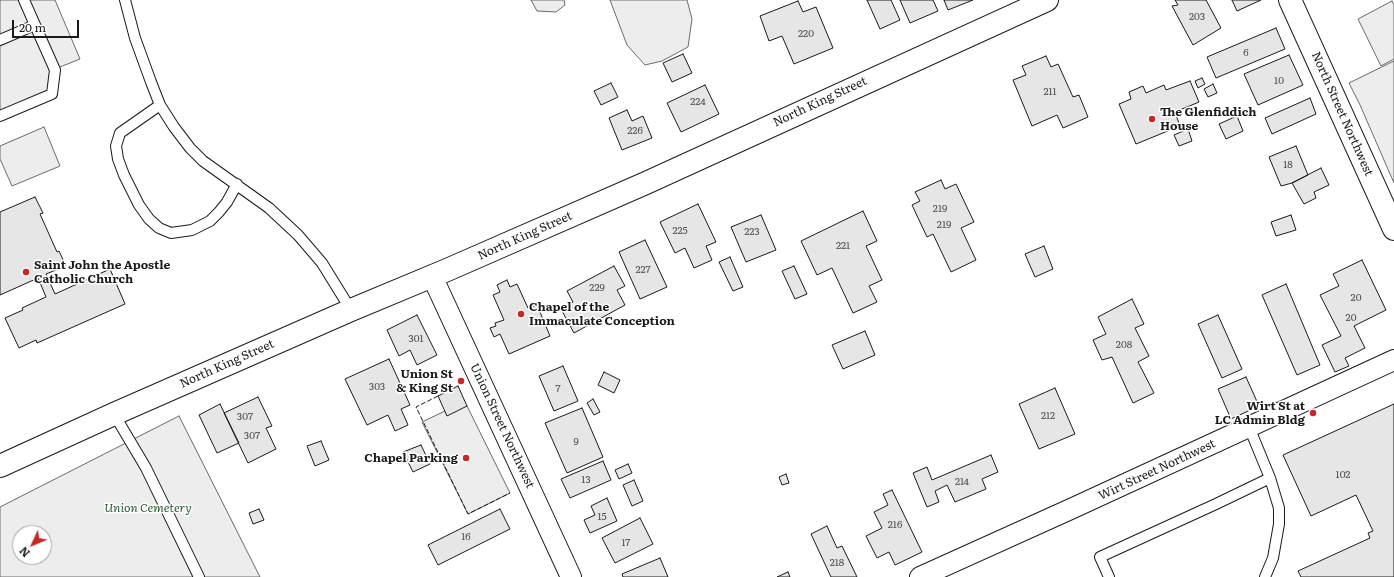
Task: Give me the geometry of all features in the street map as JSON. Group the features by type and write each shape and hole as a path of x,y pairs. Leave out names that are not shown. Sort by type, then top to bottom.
{"main road":[{"name":"North King Street","path":"0,466 114,414 351,310 646,183 1047,0"},
{"name":"North Street Northwest","path":"1290,0 1394,229"}],"street":[{"name":"Union Street Northwest","path":"432,276 571,577"},
{"name":"Wirt Street Northwest","path":"920,577 1249,428 1394,360"}],"lane":[{"path":"0,116 52,94 55,70 24,0"},
{"path":"125,0 135,38 160,105 174,127 190,148 212,168 237,184 268,208 298,235 322,263 351,310"},
{"path":"0,40 35,25"},
{"path":"160,105 120,133 116,146 118,159 124,175 136,201 148,219 159,228 171,233 192,230 210,221 219,212 227,202 237,184"},
{"path":"114,414 146,468 199,577"},
{"path":"1249,428 1270,478 1279,508 1279,524 1273,558 1265,577"},
{"path":"1109,577 1100,557 1270,478"}],"shaded area":[{"path":"0,0 55,0 80,59 50,71 52,94 0,116"},
{"path":"531,0 564,0 565,5 556,12 537,11"},
{"path":"610,0 687,0 692,19 688,47 662,61 645,65 627,45"},
{"path":"1392,1 1394,5 1394,59 1381,66 1358,19"},
{"path":"1394,61 1394,183 1349,83"},
{"path":"44,127 60,166 12,186 0,159 0,146"},
{"name":"Chapel Parking","path":"467,406 510,493 468,514 422,422 445,411"},
{"name":"Union Cemetery","path":"179,416 260,577 0,577 0,507"}],"building":[{"path":"867,0 891,0 900,20 880,29"},
{"path":"900,0 933,0 938,11 910,23"},
{"path":"944,0 973,0 948,10"},
{"path":"1175,0 1206,0 1221,28 1193,45 1172,6 1178,5"},
{"path":"1232,0 1261,0 1237,11"},
{"path":"798,1 803,12 816,7 833,48 794,64 782,36 769,41 760,16"},
{"path":"1276,28 1285,49 1216,78 1207,57"},
{"path":"683,54 692,73 672,82 663,63"},
{"path":"1289,55 1303,85 1258,105 1244,74"},
{"path":"1046,56 1051,67 1058,64 1073,97 1079,95 1088,117 1063,128 1057,115 1032,126 1013,80 1026,75 1022,66"},
{"path":"1202,78 1205,84 1198,88 1195,81"},
{"name":"The Glenfiddich House","path":"1190,81 1199,102 1175,112 1180,126 1136,144 1119,104 1131,99 1129,92 1143,86 1146,93 1164,85 1166,90"},
{"path":"611,83 618,97 601,105 594,91"},
{"path":"1213,84 1217,93 1208,97 1204,89"},
{"path":"705,85 719,114 681,132 667,103"},
{"path":"1310,98 1316,114 1272,134 1265,118"},
{"path":"627,110 632,121 643,116 652,138 622,150 609,118"},
{"path":"1237,116 1243,131 1226,139 1219,124"},
{"path":"1188,129 1192,141 1179,146 1174,135"},
{"path":"1296,146 1308,175 1292,183 1281,186 1269,157"},
{"path":"1321,168 1329,185 1314,192 1316,198 1304,204 1292,183"},
{"path":"941,180 945,189 956,184 974,222 961,228 976,260 951,272 933,234 927,237 912,205 920,201 915,192"},
{"name":"Saint John the Apostle Catholic Church","path":"35,197 43,213 40,214 57,252 59,251 66,266 46,274 55,294 110,269 125,304 37,343 36,340 19,348 5,318 46,297 38,278 0,295 0,212"},
{"path":"698,204 716,242 706,246 712,260 694,268 685,248 675,253 660,222"},
{"path":"863,211 877,241 866,246 882,280 869,286 877,302 853,313 832,268 817,275 801,241"},
{"path":"761,215 776,250 746,262 731,227"},
{"path":"1291,215 1296,230 1276,236 1271,222"},
{"path":"645,240 667,287 640,299 619,252"},
{"path":"1044,246 1053,269 1035,277 1025,254"},
{"path":"730,257 743,287 733,291 719,262"},
{"path":"1362,260 1386,310 1354,326 1365,348 1345,358 1349,366 1335,372 1322,345 1341,336 1320,295 1339,286 1333,274"},
{"path":"614,266 625,286 617,290 625,305 574,333 561,309 573,302 567,291"},
{"path":"794,266 807,294 795,299 782,271"},
{"name":"Chapel of the Immaculate Conception","path":"507,280 510,287 517,284 528,308 537,305 550,336 509,354 500,334 494,337 490,328 496,326 495,323 504,320 493,295 500,292 497,285"},
{"path":"1286,284 1320,365 1297,375 1262,295"},
{"path":"1132,299 1144,324 1135,328 1149,356 1138,362 1154,393 1133,403 1112,357 1102,360 1093,340 1106,334 1098,317"},
{"path":"417,315 437,355 417,365 410,350 399,356 387,330"},
{"path":"1218,315 1242,369 1222,378 1198,324"},
{"path":"865,331 875,355 843,369 832,345"},
{"path":"389,359 410,405 401,409 408,425 395,431 388,415 367,425 345,379"},
{"path":"563,366 578,401 554,411 539,376"},
{"path":"604,372 620,380 614,393 598,385"},
{"path":"1246,377 1259,406 1231,419 1218,389"},
{"path":"458,386 467,406 447,416 438,396"},
{"path":"1055,388 1075,434 1039,449 1019,404"},
{"path":"258,397 272,426 266,428 276,449 248,463 224,413"},
{"path":"593,399 600,412 594,415 587,403"},
{"path":"220,404 239,443 217,453 199,415"},
{"path":"1394,404 1394,577 1301,577 1298,571 1370,538 1368,533 1373,531 1356,495 1311,516 1283,455"},
{"path":"582,408 603,457 567,473 545,423"},
{"path":"321,441 329,460 315,466 307,446"},
{"path":"421,445 430,464 413,472 403,452"},
{"path":"991,455 998,472 982,479 986,489 955,502 947,485 935,491 939,502 927,507 913,473 927,467 932,480"},
{"path":"603,461 611,480 570,498 561,479"},
{"path":"628,464 632,473 619,479 615,470"},
{"path":"786,474 789,483 782,485 779,477"},
{"path":"634,480 643,501 632,506 623,485"},
{"path":"892,490 922,552 895,565 889,552 877,558 866,536 882,528 874,512 888,505 883,494"},
{"path":"607,498 617,521 590,533 584,520 595,515 591,506"},
{"path":"259,509 264,520 253,524 249,513"},
{"path":"500,509 510,529 438,565 428,545"},
{"path":"640,518 653,544 615,563 602,538"},
{"path":"827,526 837,548 842,546 857,577 831,577 811,534"},
{"path":"660,558 668,577 623,577 622,574"},
{"path":"788,572 790,577 777,577"}],"fence":[{"path":"438,396 416,407 468,514 510,493"}],"place":[{"name":"The Glenfiddich House","path":"1152,119"},
{"name":"Saint John the Apostle Catholic Church","path":"26,272"},
{"name":"Chapel of the Immaculate Conception","path":"521,314"},
{"name":"Union St & King St","path":"461,381"},
{"name":"Wirt St at LC Admin Bldg","path":"1313,413"},
{"name":"Chapel Parking","path":"466,458"}]}
